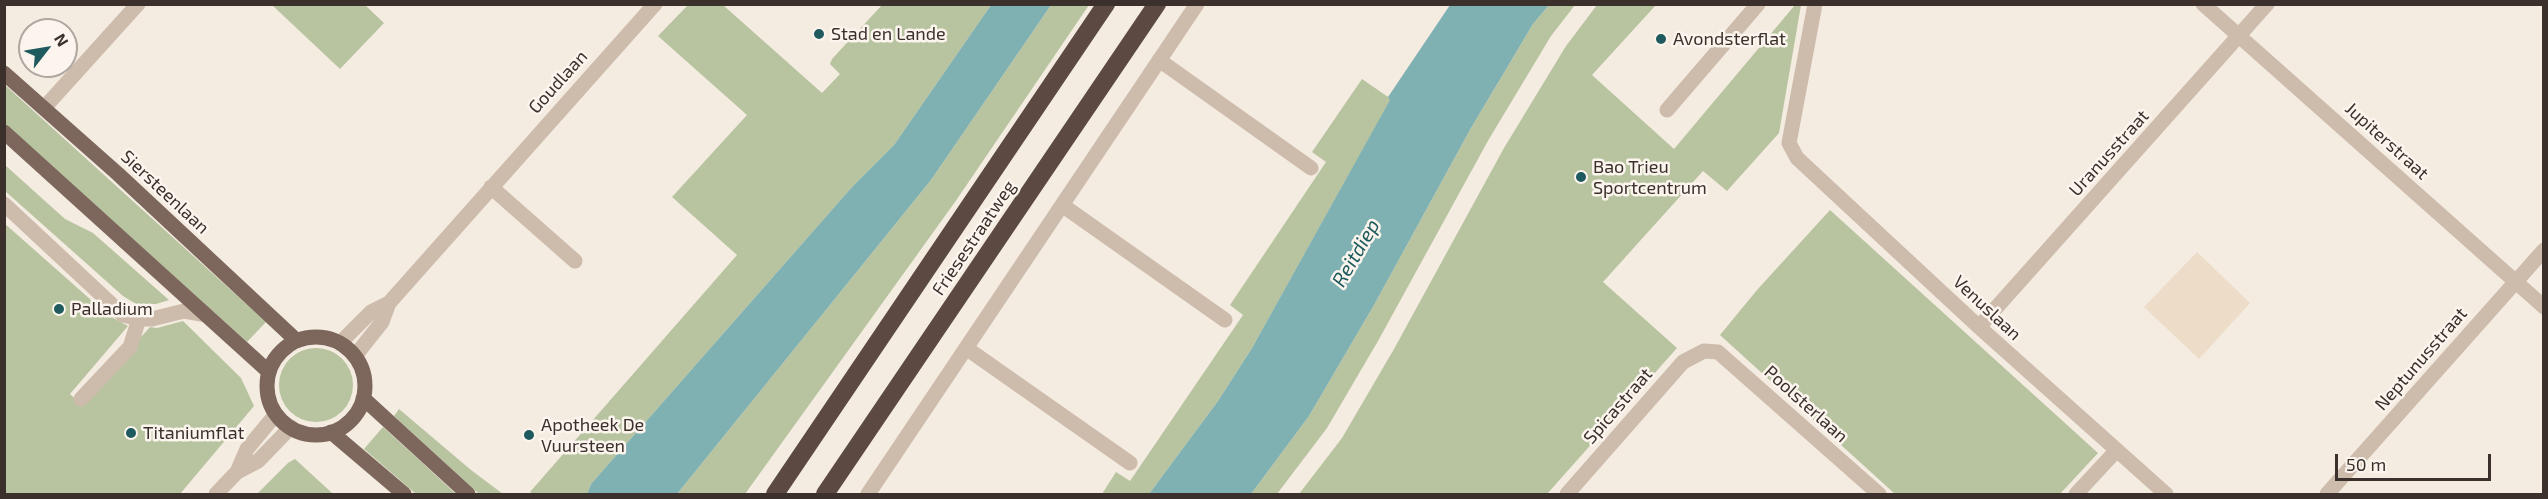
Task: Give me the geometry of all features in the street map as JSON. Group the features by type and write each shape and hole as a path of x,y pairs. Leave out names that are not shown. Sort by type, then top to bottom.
{"highway":[{"name":"Friesestraatweg","path":"775,495 1106,4"},
{"name":"Friesestraatweg","path":"825,495 1157,4"}],"main road":[{"name":"Siersteenlaan","path":"4,73 297,341"},
{"path":"4,132 269,372"},
{"path":"322,337 340,343 354,356 363,375 363,398 351,420 331,432 315,435 291,427 276,414 267,392 269,372 278,355 297,341 322,337"},
{"path":"363,398 468,495"},
{"path":"331,432 404,495"}],"street":[{"path":"44,108 138,4"},
{"name":"Goudlaan","path":"354,356 382,322 389,303 655,4"},
{"path":"871,493 1197,4"},
{"path":"1666,110 1758,4"},
{"name":"Venuslaan","path":"1815,4 1790,143 1797,158 1979,327 2166,495"},
{"name":"Jupiterstraat","path":"2203,4 2544,307"},
{"name":"Uranusstraat","path":"1979,327 2267,4"},
{"path":"1159,60 1311,168"},
{"path":"491,187 575,261"},
{"path":"4,204 123,315 152,319 184,311 207,315"},
{"path":"1062,205 1226,320"},
{"name":"Neptunusstraat","path":"2327,495 2544,250"},
{"name":"Goudlaan","path":"340,343 371,312 389,303"},
{"path":"81,399 130,347 139,319"},
{"path":"966,348 1130,464"},
{"name":"Spicastraat","path":"1567,495 1683,362 1704,351"},
{"name":"Poolsterlaan","path":"1704,351 1718,352 1879,495"},
{"path":"216,495 237,472 247,449 276,414"},
{"path":"237,472 258,461 291,427"},
{"path":"2076,495 2116,452"}],"green space":[{"path":"272,5 365,5 384,23 340,69"},
{"path":"688,5 723,5 822,93 840,74 830,64 832,59 882,5 991,5 894,145 852,187 591,484 587,494 533,494 530,492 737,255 672,197 747,115 658,36"},
{"path":"1051,5 1089,5 955,202 745,494 677,494 931,180"},
{"path":"1549,5 1575,5 1551,36 1489,139 1378,341 1327,428 1277,494 1251,494 1309,416 1374,305 1471,128 1533,24"},
{"path":"1597,5 1656,5 1592,75 1674,149 1795,5 1801,5 1779,133 1727,191 1703,171 1603,282 1677,348 1547,494 1299,494 1342,438 1394,349 1504,148 1566,46"},
{"path":"1362,79 1391,99 1252,348 1218,401 1149,494 1102,494 1116,472 1130,481 1243,315 1230,305 1326,162 1312,152"},
{"path":"5,85 266,322 247,342 5,124"},
{"path":"5,165 65,219 93,233 169,300 156,304 136,304 123,296 5,191"},
{"path":"1830,210 2098,453 2060,494 1895,494 1720,335 1757,290"},
{"path":"4,223 108,315 128,326 70,394 81,404 150,327 157,328 183,321 241,378 254,406 180,494 5,494"},
{"path":"316,348 337,354 347,364 353,385 347,406 337,416 316,422 295,416 285,406 279,385 285,364 295,354"},
{"path":"399,409 503,494 479,494 394,416"},
{"path":"383,427 456,494 416,494 364,449"},
{"path":"295,459 334,494 257,494 288,463"}],"shaded area":[{"path":"2197,252 2250,303 2199,359 2144,307"}],"water":[{"path":"991,5 1051,5 931,180 677,494 587,494 591,484 852,187 894,145"},
{"name":"Reitdiep","path":"1450,5 1549,5 1533,24 1471,128 1374,305 1309,416 1251,494 1149,494 1218,401 1252,348 1390,100 1388,97"}],"place":[{"name":"Stad en Lande","path":"819,34"},
{"name":"Avondsterflat","path":"1661,39"},
{"name":"Bao Trieu Sportcentrum","path":"1581,177"},
{"name":"Palladium","path":"59,309"},
{"name":"Titaniumflat","path":"131,433"},
{"name":"Apotheek De Vuursteen","path":"529,435"}]}
